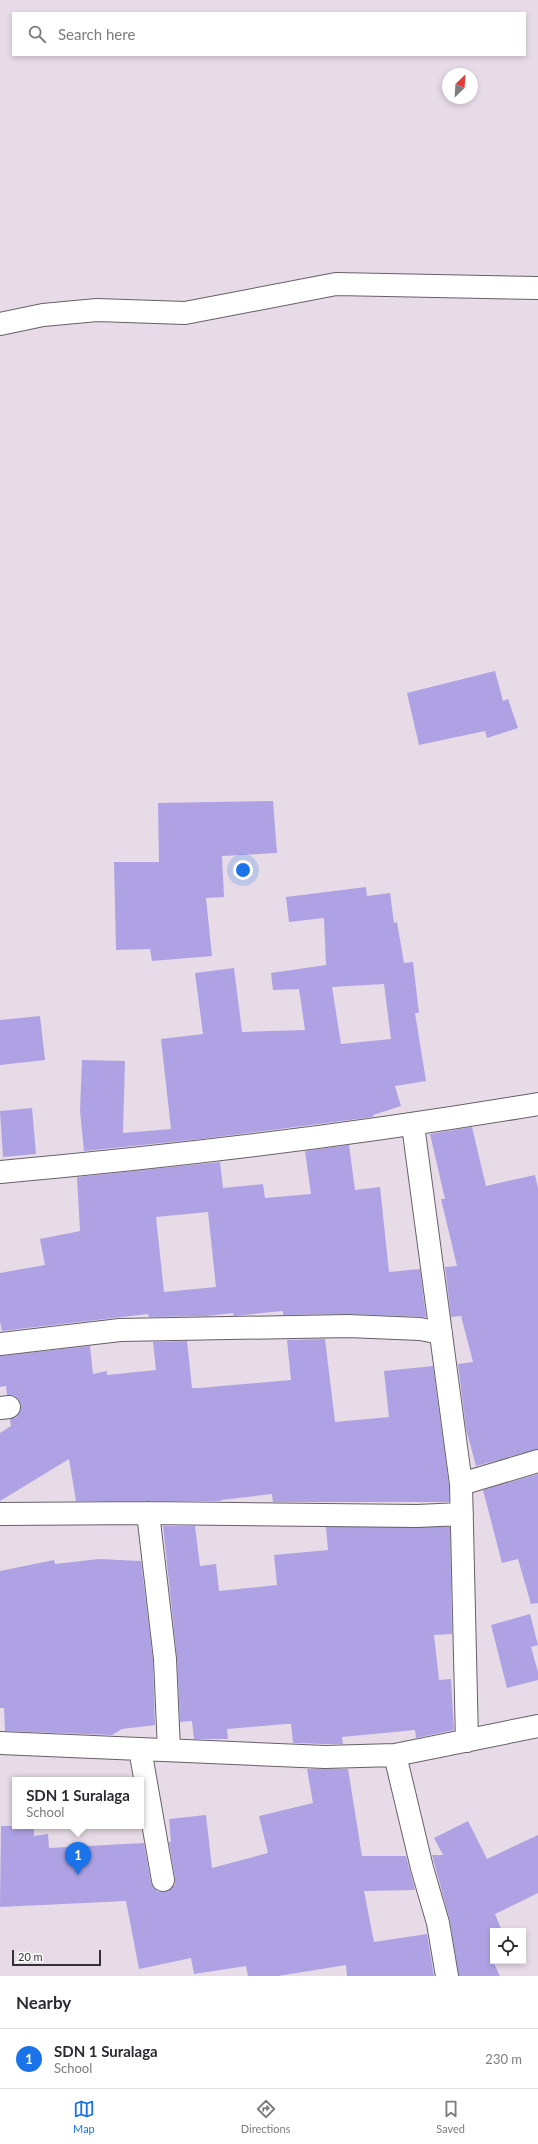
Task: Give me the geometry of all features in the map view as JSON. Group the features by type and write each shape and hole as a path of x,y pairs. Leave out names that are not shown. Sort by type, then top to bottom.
{"street":[{"path":"0,324 43,315 97,310 185,313 336,284 538,288"},
{"path":"0,1172 99,1163 413,1125 538,1104"},
{"path":"413,1125 461,1484 467,1741"},
{"path":"0,1344 120,1330 348,1326 420,1329 441,1333"},
{"path":"461,1484 538,1461"},
{"path":"0,1514 148,1513 285,1516 417,1516 462,1514"},
{"path":"148,1513 165,1659 169,1750"},
{"path":"0,1743 325,1757 395,1755 538,1726"},
{"path":"140,1749 163,1880"},
{"path":"395,1755 422,1868 438,1923 447,1976"}],"building":[{"path":"495,671 503,701 508,699 518,728 487,738 485,731 419,745 407,693"},
{"path":"273,801 277,853 222,856 224,897 206,898 212,956 152,961 150,949 116,950 114,862 159,862 158,803"},
{"path":"366,887 367,896 390,893 394,923 397,922 404,963 413,962 419,1013 415,1013 426,1081 395,1086 401,1106 373,1115 373,1117 201,1139 84,1151 80,1111 82,1060 125,1061 123,1133 171,1129 161,1039 203,1034 195,973 234,968 242,1032 305,1030 299,989 273,990 271,973 326,965 324,918 289,922 286,897","holes":["384,984 391,1039 341,1044 332,987"]},
{"path":"40,1016 45,1060 0,1065 0,1020"},
{"path":"32,1108 36,1154 3,1157 0,1111"},
{"path":"472,1127 486,1186 535,1175 538,1188 538,1449 476,1466 466,1429 458,1364 473,1362 461,1316 451,1317 445,1267 457,1266 441,1199 445,1199 430,1134"},
{"path":"349,1145 355,1190 380,1187 389,1272 420,1269 426,1317 349,1314 283,1315 283,1311 234,1316 233,1313 206,1316 149,1317 148,1314 2,1331 0,1322 0,1273 45,1265 40,1239 80,1231 77,1177 220,1162 223,1188 263,1184 265,1198 311,1194 305,1151","holes":["208,1212 216,1287 164,1292 156,1217"]},
{"path":"325,1339 335,1422 389,1417 384,1371 433,1366 449,1485 449,1502 273,1502 272,1494 221,1501 76,1501 69,1459 0,1501 0,1433 11,1426 10,1419 17,1417 21,1406 19,1400 14,1396 7,1395 6,1386 0,1387 0,1356 90,1346 93,1374 107,1371 107,1375 156,1370 153,1342 187,1341 192,1388 199,1388 291,1380 287,1340"},
{"path":"538,1474 538,1603 531,1604 518,1559 502,1563 483,1490"},
{"path":"163,1526 195,1526 200,1566 216,1564 219,1591 277,1585 274,1555 328,1550 326,1527 450,1527 452,1634 434,1635 439,1680 451,1679 454,1730 416,1738 415,1730 342,1737 343,1744 293,1743 291,1724 286,1724 227,1729 228,1739 194,1739 192,1721 180,1722 177,1658"},
{"path":"99,1559 141,1561 153,1660 155,1725 122,1729 112,1735 5,1731 4,1708 0,1708 0,1571 54,1560 55,1564"},
{"path":"530,1614 538,1645 531,1647 538,1672 538,1680 507,1688 491,1625"},
{"path":"307,1769 348,1769 362,1856 406,1856 415,1890 364,1891 374,1942 427,1934 434,1976 347,1976 346,1965 278,1976 248,1976 246,1966 194,1974 191,1958 139,1969 126,1901 0,1907 1,1826 12,1826 12,1829 34,1829 34,1836 48,1834 49,1848 144,1843 151,1883 158,1892 166,1892 175,1885 169,1842 171,1842 169,1819 206,1815 212,1868 268,1853 259,1816 313,1803"},
{"path":"468,1821 487,1859 538,1835 538,1893 495,1914 501,1928 490,1928 490,1964 494,1964 500,1976 459,1976 450,1921 432,1855 443,1855 434,1838"}],"place":[{"name":"SDN 1 Suralaga","path":"78,1875"}]}
